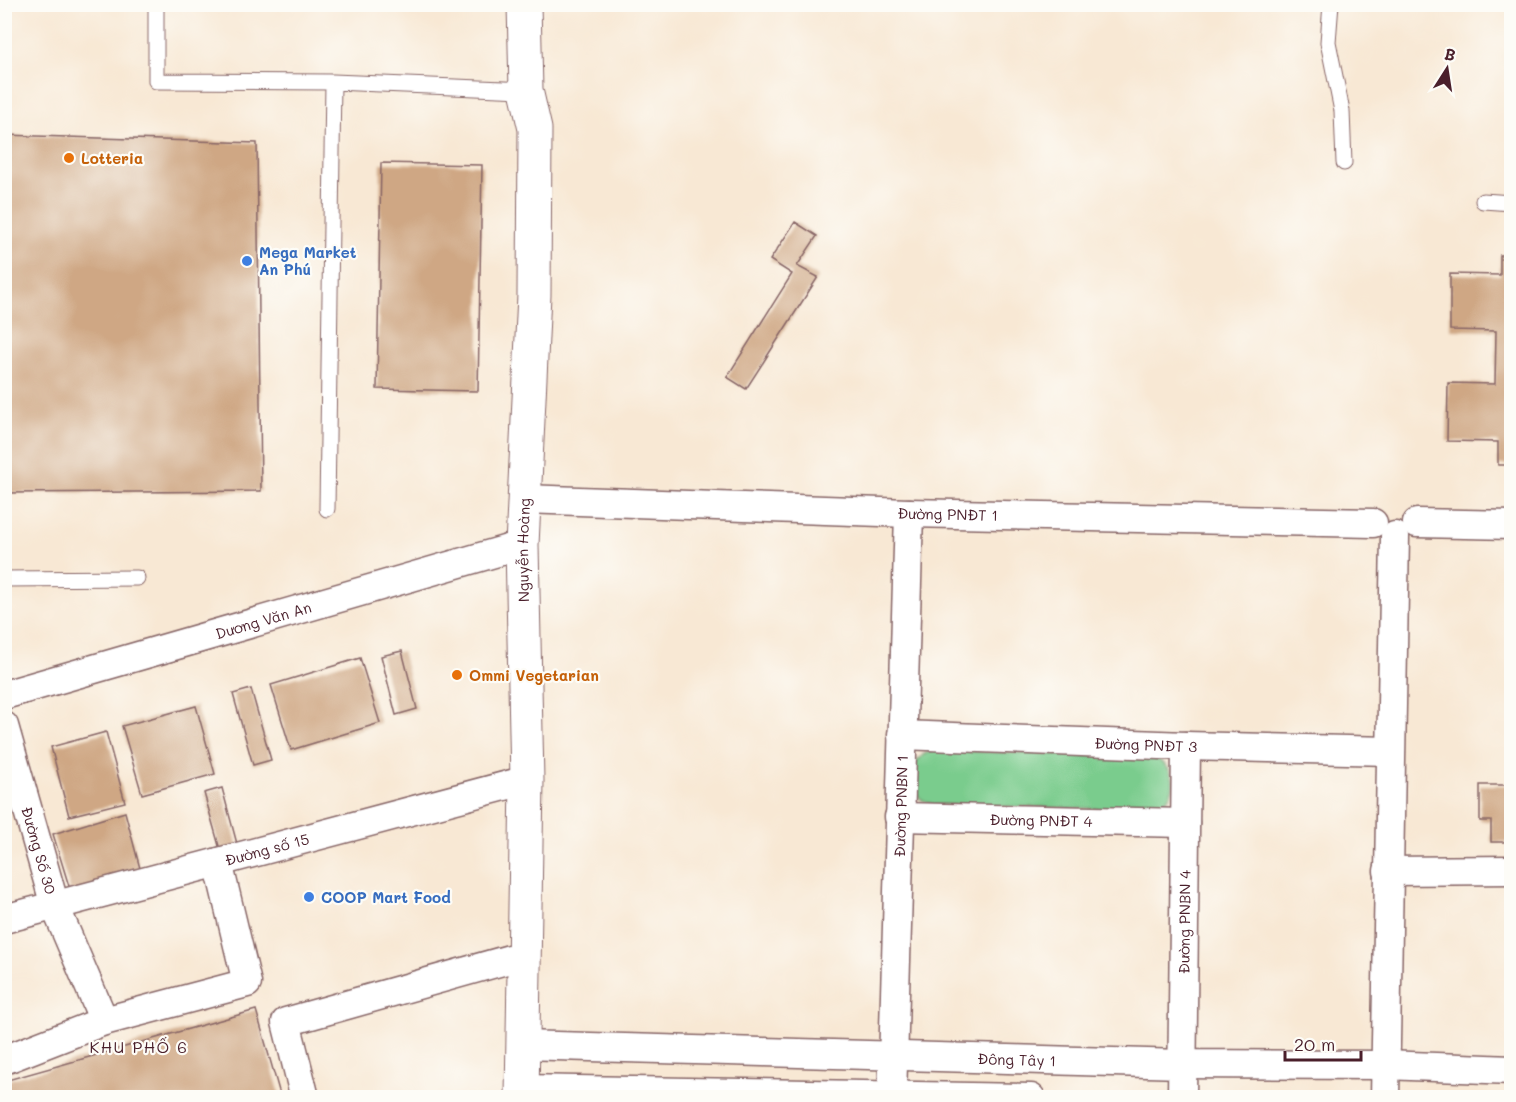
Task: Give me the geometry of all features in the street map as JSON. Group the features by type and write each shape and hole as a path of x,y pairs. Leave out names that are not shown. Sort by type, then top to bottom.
{"street":[{"name":"Nguyễn Hoàng","path":"522,1093 527,780 522,545 534,295 535,141 535,129 526,90 524,4"},
{"name":"Đường PNĐT 1","path":"524,499 1395,528 1512,525"},
{"name":"Đường PNBN 1","path":"892,1096 909,513"},
{"path":"1385,1098 1395,528"},
{"name":"Dương Văn An","path":"4,695 522,545"},
{"name":"Đường Số 30","path":"4,726 56,906 105,1021"},
{"name":"Đường PNĐT 3","path":"902,735 1390,751"},
{"name":"Đường PNBN 4","path":"1182,1098 1186,746"},
{"name":"Đường số 15","path":"4,919 527,780"},
{"name":"Đường PNĐT 4","path":"899,817 1185,823"},
{"path":"4,1060 105,1021 247,983 218,862"},
{"path":"1388,871 1512,870"},
{"path":"305,1098 286,1022 524,955"},
{"name":"Đông Tây 1","path":"522,1045 1182,1064 1385,1065 1512,1070"},
{"path":"522,1093 1031,1098"}],"lane":[{"path":"156,4 156,81 333,82 526,90"},
{"path":"1330,4 1328,42 1342,111 1344,163"},
{"path":"327,509 333,82"},
{"path":"1483,201 1512,203"},
{"path":"4,579 137,578"}],"green space":[{"path":"934,750 1152,757 1168,768 1172,775 1172,791 1161,805 1152,810 934,805 922,800 914,792 915,763 924,754"}],"building":[{"path":"4,135 257,143 261,491 4,493"},
{"path":"381,163 482,165 478,391 377,389"},
{"path":"795,222 817,236 797,266 818,277 746,389 727,377 792,274 770,260"},
{"path":"1500,255 1512,255 1512,465 1498,465 1498,442 1447,441 1448,383 1495,384 1496,331 1450,330 1450,274 1500,275"},
{"path":"402,651 417,709 396,715 381,656"},
{"path":"360,658 380,723 291,750 271,685"},
{"path":"251,689 271,760 253,765 233,694"},
{"path":"196,706 215,774 142,794 122,726"},
{"path":"106,732 125,802 69,816 51,747"},
{"path":"1480,785 1512,785 1512,842 1491,842 1491,821 1480,821"},
{"path":"222,788 240,855 223,860 204,793"},
{"path":"125,812 142,876 72,896 53,834"},
{"path":"256,1010 281,1098 4,1098 4,1081"}],"place":[{"name":"Lotteria","path":"69,158"},
{"name":"Mega Market An Phú","path":"247,261"},
{"name":"Ommi Vegetarian","path":"457,675"},
{"name":"COOP Mart Food","path":"309,897"}],"district":[{"name":"KHU PHỐ 6","path":"139,1046"}]}
